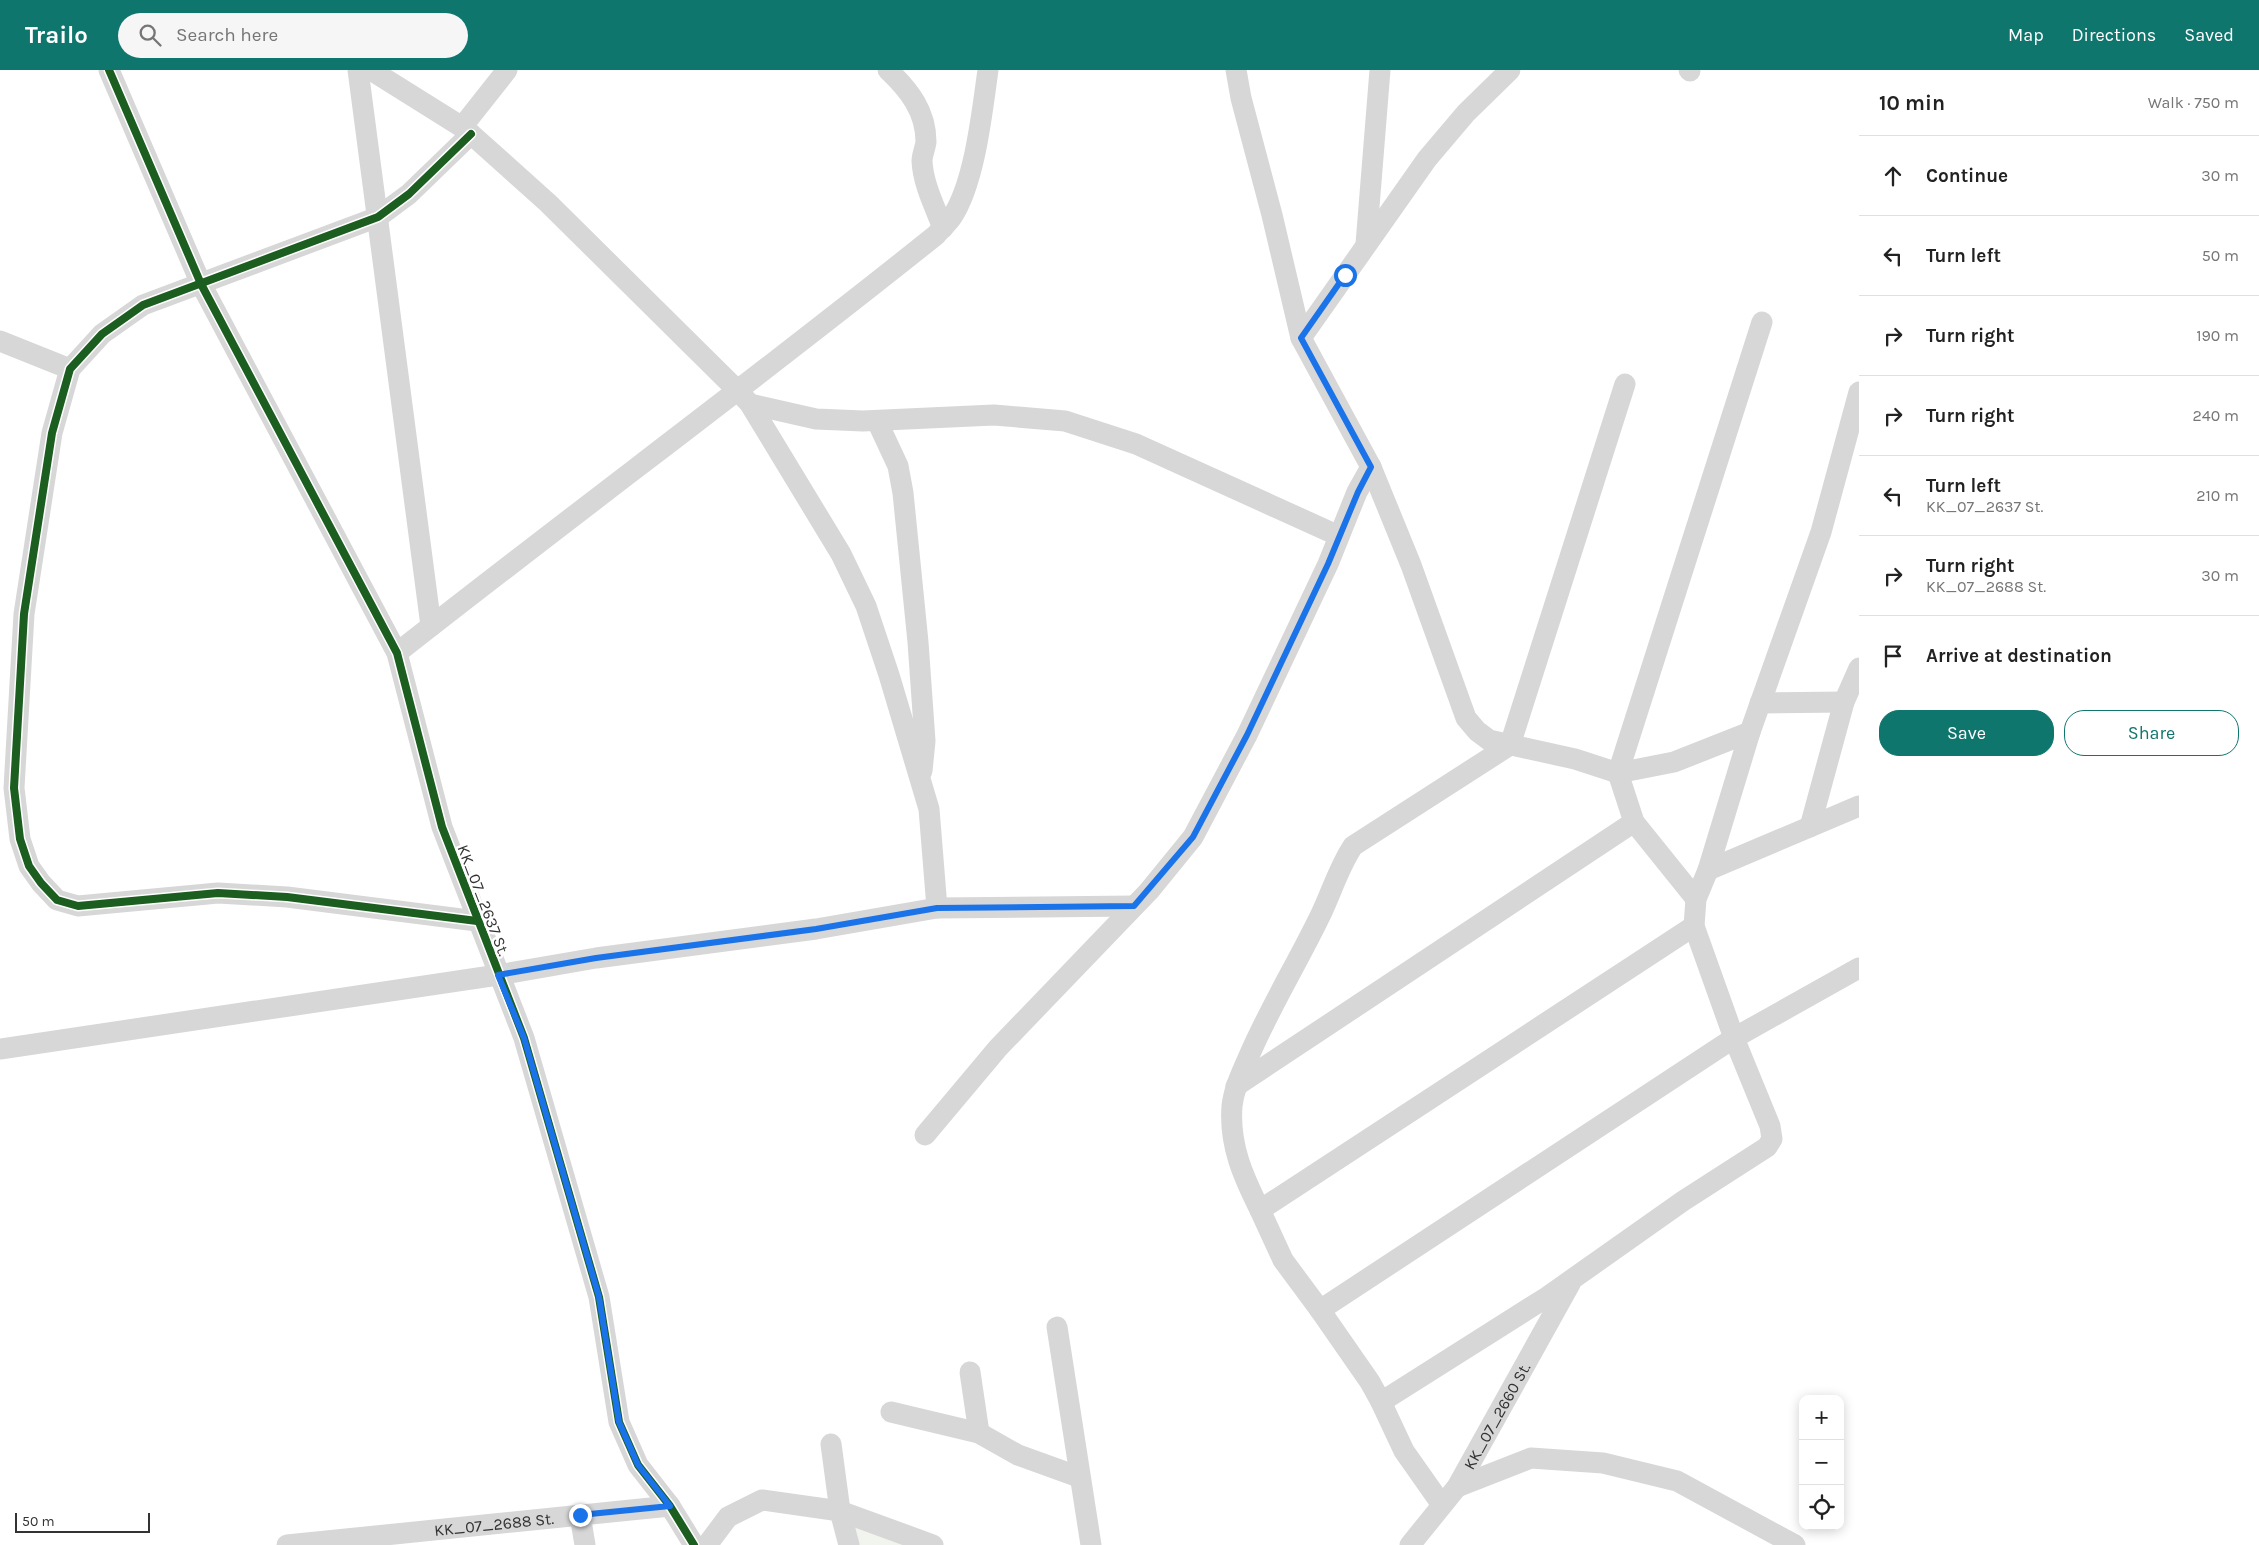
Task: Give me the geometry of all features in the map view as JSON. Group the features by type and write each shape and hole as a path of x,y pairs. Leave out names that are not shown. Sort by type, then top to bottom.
{"street":[{"name":"KK_07_2637 St.","path":"109,70 201,284 397,652 442,827 524,1038 599,1297 619,1422 638,1465 670,1506 694,1545"},
{"path":"358,70 431,626"},
{"path":"370,70 466,131 548,203 744,397 841,554 866,606 889,675 929,809 937,908"},
{"path":"477,921 287,897 218,893 78,906 57,900 41,883 29,866 7,789 24,614 52,433 70,369 102,334 143,304 378,217 408,194 466,131 507,70"},
{"path":"888,70 906,87 921,112 926,142 922,161 926,183 943,228"},
{"path":"397,652 577,512 744,397 807,338 943,228 952,218 964,192 979,131 988,70"},
{"path":"1236,70 1241,98 1272,215 1301,338 1371,467 1411,565 1466,718 1477,731 1489,740 1575,759 1618,773 1674,762 1750,732"},
{"path":"1366,245 1380,70"},
{"path":"1301,338 1427,159 1466,113 1510,70"},
{"path":"1696,899 1634,822 1618,773 1762,322"},
{"path":"0,341 70,369"},
{"path":"1442,1506 1404,1450 1370,1382 1283,1260 1242,1175 1232,1141 1232,1106 1236,1086 1265,1019 1320,914 1342,862 1353,846 1510,745 1625,384"},
{"path":"1381,1402 1573,1279 1683,1201 1768,1147 1772,1139 1770,1126 1734,1038 1694,926 1696,899 1708,870 1750,732 1821,532 1859,392"},
{"path":"744,397 816,419 877,421 994,415 1065,421 1136,444 1340,536"},
{"path":"877,421 898,466 904,493 925,741 920,781"},
{"path":"925,1135 998,1048 1134,906 1193,837 1247,735 1328,564 1358,492 1371,467"},
{"path":"1810,827 1844,702 1859,668"},
{"path":"1760,703 1844,702"},
{"path":"1708,870 1859,806"},
{"path":"1236,1086 1634,822"},
{"path":"0,1049 498,975 596,958 816,929 937,908 1134,906"},
{"path":"1260,1210 1694,926"},
{"path":"1320,1310 1734,1038 1859,968"},
{"name":"KK_07_2660 St.","path":"1410,1545 1456,1487 1573,1279"},
{"path":"1057,1327 1091,1545"},
{"path":"970,1372 979,1433"},
{"path":"891,1412 979,1433 1018,1455 1079,1477"},
{"path":"831,1444 840,1511 849,1545"},
{"path":"1456,1487 1531,1458 1604,1463 1677,1481 1794,1545"},
{"path":"707,1545 728,1517 762,1500 840,1511 933,1545"},
{"name":"KK_07_2688 St.","path":"287,1545 670,1506"},
{"path":"580,1515 584,1545"}],"shaded area":[{"path":"840,1511 933,1545 849,1545"}],"cycle path":[{"path":"109,70 201,284 397,653 442,827 524,1038 599,1297 619,1422 638,1465 670,1506 694,1545"},
{"path":"471,134 409,194 378,217 143,305 102,334 70,369 52,433 24,614 14,788 20,839 29,866 41,883 57,900 78,906 218,893 287,897 477,921"}],"route":[{"path":"580,1515 670,1506 638,1465 619,1422 607,1359 599,1297 524,1038 498,975 596,958 816,929 937,908 1134,906 1149,891 1193,837 1247,735 1328,564 1358,492 1371,467 1301,338 1345,275"}]}
